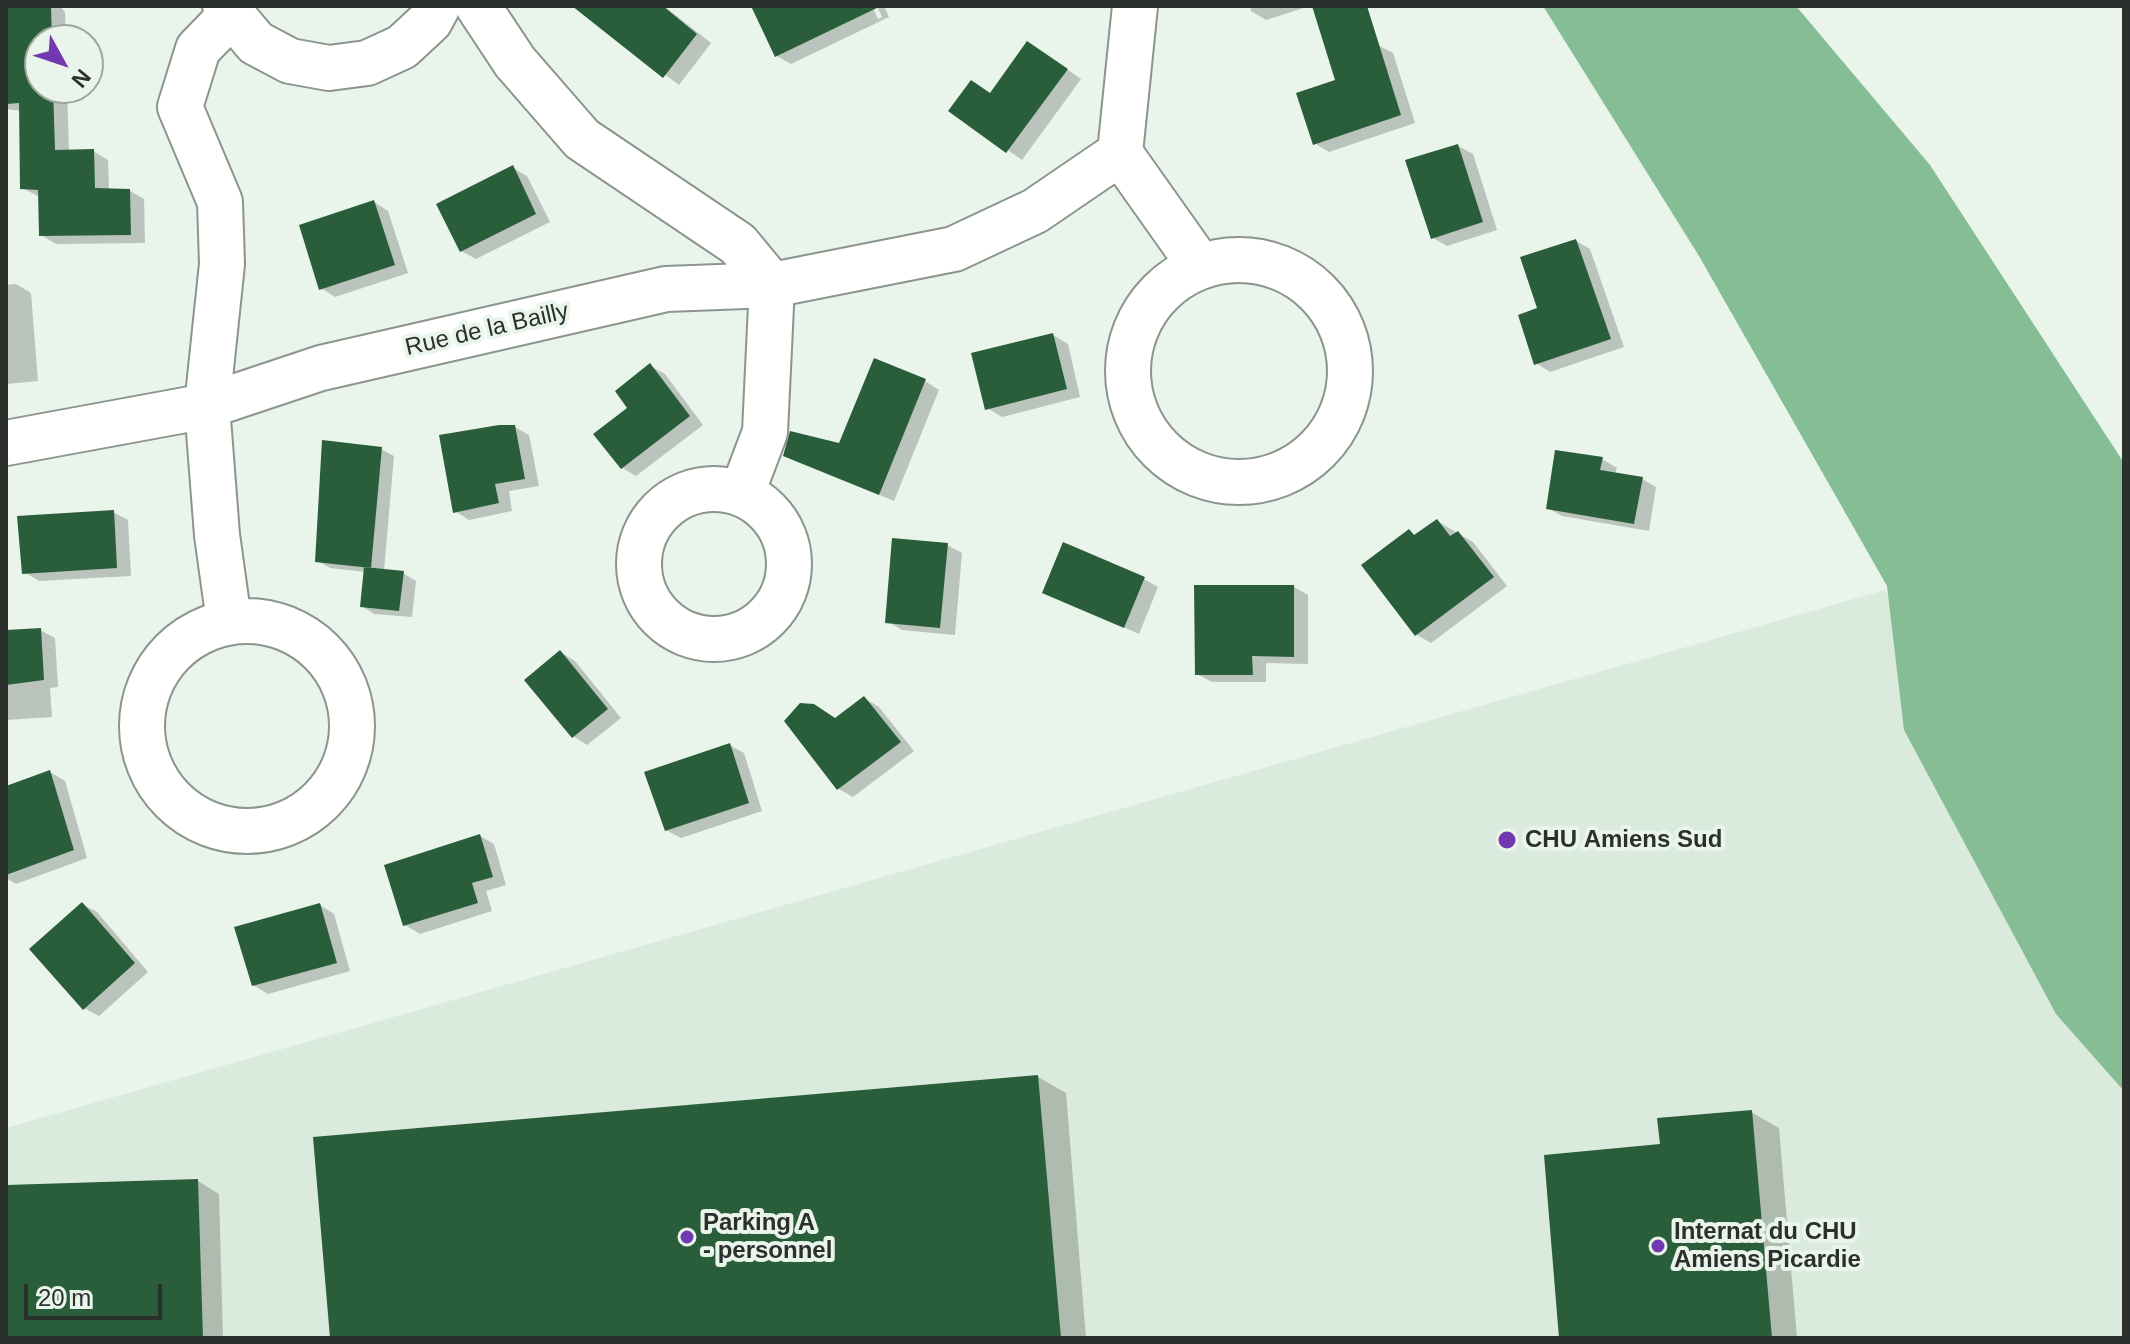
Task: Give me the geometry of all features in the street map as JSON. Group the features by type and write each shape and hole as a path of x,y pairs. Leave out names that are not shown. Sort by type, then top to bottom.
{"street":[{"path":"229,621 217,535 207,406 222,264 220,202 180,107 198,49 227,11 256,43 290,61 329,68 367,63 402,47 430,21 438,6"},
{"path":"478,6 515,62 582,139 738,244 772,285 765,432 742,493"},
{"path":"1135,6 1120,153 1200,266"},
{"name":"Rue de la Bailly","path":"6,443 207,406 321,368 666,289 772,285 954,249 1035,211 1120,153"},
{"path":"1238,258 1277,265 1310,284 1335,314 1349,350 1349,389 1336,426 1311,456 1278,476 1244,483 1221,480 1177,464 1151,440 1134,410 1127,376 1131,341 1146,309 1170,283 1200,266 1238,258"},
{"path":"229,621 264,621 307,640 325,655 343,684 352,718 349,753 334,784 310,810 279,826 244,831 221,827 180,808 157,782 144,750 142,716 150,682 169,654 197,633 229,621"}],"shaded area":[{"name":"CHU Amiens Sud","path":"1885,590 2124,1091 2124,1338 6,1338 6,1128"}],"green space":[{"path":"1543,6 1796,6 1930,165 2124,463 2124,1091 2056,1014 1904,730 1887,586 1699,256"}],"building":[{"path":"6,6 51,6 52,24 24,24 24,104 54,104 55,150 94,149 95,188 130,189 131,235 39,236 38,190 20,189 19,103 6,104"},
{"path":"572,6 663,6 697,34 663,78"},
{"path":"751,6 881,6 775,57"},
{"path":"1312,6 1367,6 1401,115 1313,145 1296,93 1335,80"},
{"path":"1027,41 1068,69 1006,153 948,111 971,80 990,93"},
{"path":"1458,144 1483,222 1431,239 1405,160"},
{"path":"513,165 536,214 460,252 436,204"},
{"path":"374,200 395,265 319,290 299,225"},
{"path":"1576,239 1611,339 1534,365 1518,315 1537,308 1520,257"},
{"path":"1053,333 1067,389 985,410 971,353"},
{"path":"874,358 926,379 879,495 783,456 790,431 839,443"},
{"path":"650,363 690,416 621,469 593,434 627,408 615,391"},
{"path":"515,425 525,479 495,484 499,503 453,513 439,435"},
{"path":"322,440 382,447 371,568 315,562"},
{"path":"1555,450 1603,457 1600,470 1643,477 1634,524 1546,509"},
{"path":"114,510 117,568 22,574 17,516"},
{"path":"1437,519 1450,536 1458,531 1494,577 1415,636 1361,565 1409,529 1414,535"},
{"path":"892,538 948,543 940,628 885,623"},
{"path":"1063,542 1145,577 1124,628 1042,593"},
{"path":"364,567 404,571 399,611 360,607"},
{"path":"1194,585 1294,585 1294,657 1252,656 1253,675 1195,675"},
{"path":"41,628 44,680 6,685 6,630"},
{"path":"560,650 608,709 572,738 524,680"},
{"path":"864,696 901,742 837,790 784,721 800,703 814,704 835,718"},
{"path":"730,743 749,803 665,831 644,772"},
{"path":"50,770 74,850 6,875 6,786"},
{"path":"480,834 493,877 472,883 478,903 403,926 384,865"},
{"path":"82,902 135,963 83,1010 29,949"},
{"path":"320,903 337,963 252,986 234,927"},
{"name":"Parking A - personnel","path":"1038,1075 1061,1338 330,1338 313,1137"},
{"name":"Internat du CHU Amiens Picardie","path":"1752,1110 1772,1338 1559,1338 1544,1155 1660,1144 1657,1118"},
{"path":"198,1179 203,1338 6,1338 6,1185"}],"place":[{"name":"CHU Amiens Sud","path":"1507,840"},
{"name":"Parking A - personnel","path":"687,1237"},
{"name":"Internat du CHU Amiens Picardie","path":"1658,1246"}]}
